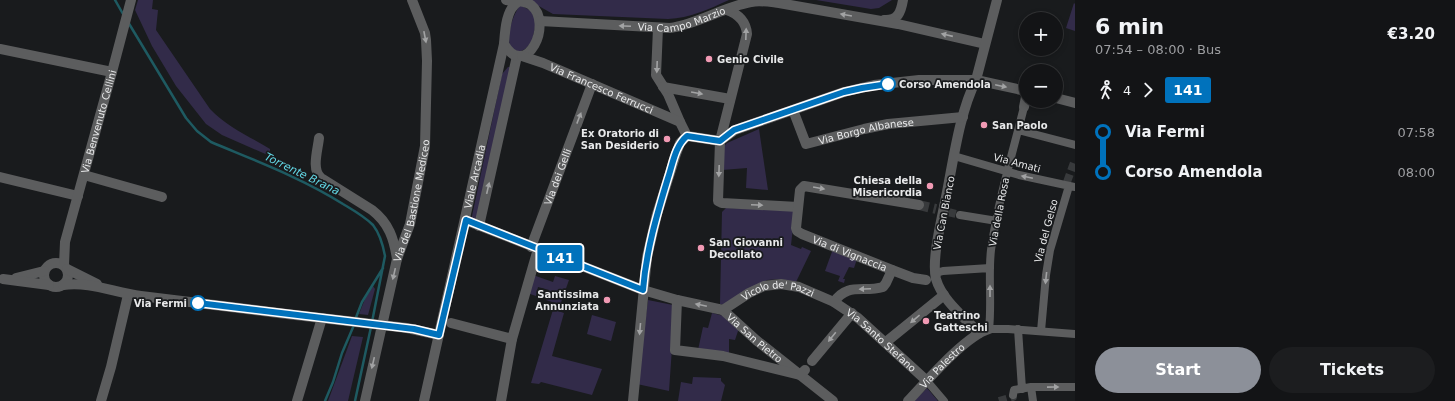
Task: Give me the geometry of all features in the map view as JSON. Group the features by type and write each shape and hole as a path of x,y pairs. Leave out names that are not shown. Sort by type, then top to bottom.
{"street":[{"name":"Via del Bastione Mediceo","path":"365,401 380,325 397,259 410,224 425,146 426,40 425,33 412,0"},
{"path":"500,0 507,8 508,18"},
{"path":"499,69 519,56 527,55 533,49 538,36 540,21 538,13 527,3 506,0"},
{"path":"873,20 894,19 900,14 903,0"},
{"name":"Via Can Bianco","path":"979,333 944,295 932,278 942,210 963,117 976,80 997,0"},
{"name":"Via Benvenuto Cellini","path":"66,267 65,242 130,2"},
{"path":"518,2 511,8 504,44 507,49 519,56"},
{"name":"Via Campo Marzio","path":"540,21 670,28 682,26 752,2 772,2 906,26 985,44"},
{"path":"727,10 740,17 747,31 720,141 718,201 722,203 798,207 800,188 804,186 919,205"},
{"path":"658,28 656,75 687,136"},
{"name":"Viale Arcadia","path":"424,401 466,220 504,44"},
{"path":"0,49 112,72"},
{"path":"479,226 519,56"},
{"name":"Via Francesco Ferrucci","path":"519,56 543,63 680,122"},
{"path":"687,136 720,141 734,130 844,92 874,85 919,80 976,80 1019,89"},
{"name":"Via dei Gelli","path":"501,401 512,339 535,248 592,84"},
{"path":"663,87 730,99"},
{"path":"1063,100 1075,103"},
{"name":"Via della Rosa","path":"989,330 991,251 1007,171 1024,108"},
{"name":"Via Borgo Albanese","path":"793,110 806,144 888,124 963,117"},
{"path":"1018,130 1075,145"},
{"path":"633,401 647,257 664,193 678,149 687,136"},
{"path":"319,138 316,167 317,174 379,216 393,236 397,259"},
{"name":"Via Amati","path":"954,156 1007,171 1069,185"},
{"path":"84,175 162,197"},
{"path":"0,177 78,196"},
{"name":"Via del Gelso","path":"1042,331 1048,262 1069,185"},
{"name":"Via di Vignaccia","path":"798,207 796,228 798,232 913,278 932,278"},
{"path":"960,215 997,221"},
{"name":"Via San Pietro","path":"466,220 643,290 677,300 724,310 756,340 806,369 833,401"},
{"name":"Via Benvenuto Cellini","path":"52,263 54,256 65,242"},
{"path":"49,286 44,279 44,271 46,267 57,262 104,288"},
{"path":"64,285 68,279 66,267"},
{"path":"932,278 943,271 990,268"},
{"path":"834,302 844,291 883,287 892,270"},
{"path":"2,279 25,276 44,271"},
{"path":"2,279 56,287 78,284 104,288 128,295 414,329 439,335"},
{"name":"Vicolo de' Pazzi","path":"724,310 758,288 773,284 799,287 834,302"},
{"path":"100,401 128,295"},
{"path":"886,342 944,295"},
{"path":"677,300 675,350 806,369 852,313"},
{"name":"Via Santo Stefano","path":"834,302 852,313 886,342 927,381"},
{"path":"297,401 322,318"},
{"path":"451,323 512,339"},
{"path":"1018,329 1022,389"},
{"path":"979,333 989,330 1018,329 1075,334"},
{"name":"Via Palestro","path":"908,401 946,361 979,333"},
{"path":"927,381 944,401"},
{"path":"1013,395 1014,390 1075,387"},
{"path":"1031,388 1033,401"}],"shaded area":[{"path":"138,0 153,0 152,9 158,10 156,30 210,109 231,126 270,149 270,156 222,135 206,124 176,86 152,46 135,10"},
{"path":"528,0 729,0 692,15 668,19 553,14"},
{"path":"816,0 892,0 879,8 871,9"},
{"path":"1074,3 1075,4 1075,31 1066,28"},
{"path":"520,5 531,11 536,22 532,42 525,49 519,52 510,48 509,37 513,20"},
{"path":"508,67 511,67 477,223 472,219 472,216 502,74"},
{"path":"759,129 768,190 746,188 747,168 722,170 724,146 727,143"},
{"path":"726,208 795,210 791,245 801,249 802,247 811,251 796,282 780,279 767,280 724,305 720,304 722,212"},
{"path":"833,249 857,259 854,268 849,267 843,279 845,279 844,283 838,281 840,276 825,271"},
{"path":"533,275 553,282 555,276 569,280 558,311 564,313 552,356 602,369 592,395 541,382 539,384 531,383 555,303 546,300 549,290 538,287 536,296 527,293"},
{"path":"373,286 375,289 368,315 359,314 365,299"},
{"path":"648,300 673,305 669,391 637,384"},
{"path":"712,313 724,316 739,328 735,340 729,339 729,356 698,350 703,327 708,328"},
{"path":"592,315 616,322 611,341 587,334"},
{"path":"352,336 363,337 348,401 328,401"},
{"path":"693,377 721,378 721,381 725,385 721,401 678,401 681,382 692,384"},
{"path":"927,388 938,401 914,401"}],"waterway":[{"name":"Torrente Brana","path":"115,0 123,14"},
{"name":"Torrente Brana","path":"128,22 186,118 197,131 211,142 278,170 311,186 355,211 373,225 378,232 385,256 372,322"},
{"path":"355,320 362,302 383,268"},
{"path":"325,401 342,353 354,325"},
{"name":"Torrente Brana","path":"355,401 371,327"}],"tunnel":[{"path":"1067,182 1075,160"},
{"path":"919,205 936,209"},
{"path":"948,212 960,215"},
{"path":"999,401 1013,397 1013,395"}],"bus line":[{"name":"141","path":"198,303 414,329 439,335 466,220 643,290 647,257 658,214 680,143 687,136 720,141 734,130 844,92 888,84"}],"place":[{"name":"Genio Civile","path":"709,59"},
{"name":"Corso Amendola","path":"888,84"},
{"name":"San Paolo","path":"984,125"},
{"name":"Ex Oratorio di San Desiderio","path":"667,139"},
{"name":"Chiesa della Misericordia","path":"930,186"},
{"name":"San Giovanni Decollato","path":"701,248"},
{"name":"Santissima Annunziata","path":"607,300"},
{"name":"Via Fermi","path":"198,303"},
{"name":"Teatrino Gatteschi","path":"926,321"}]}
